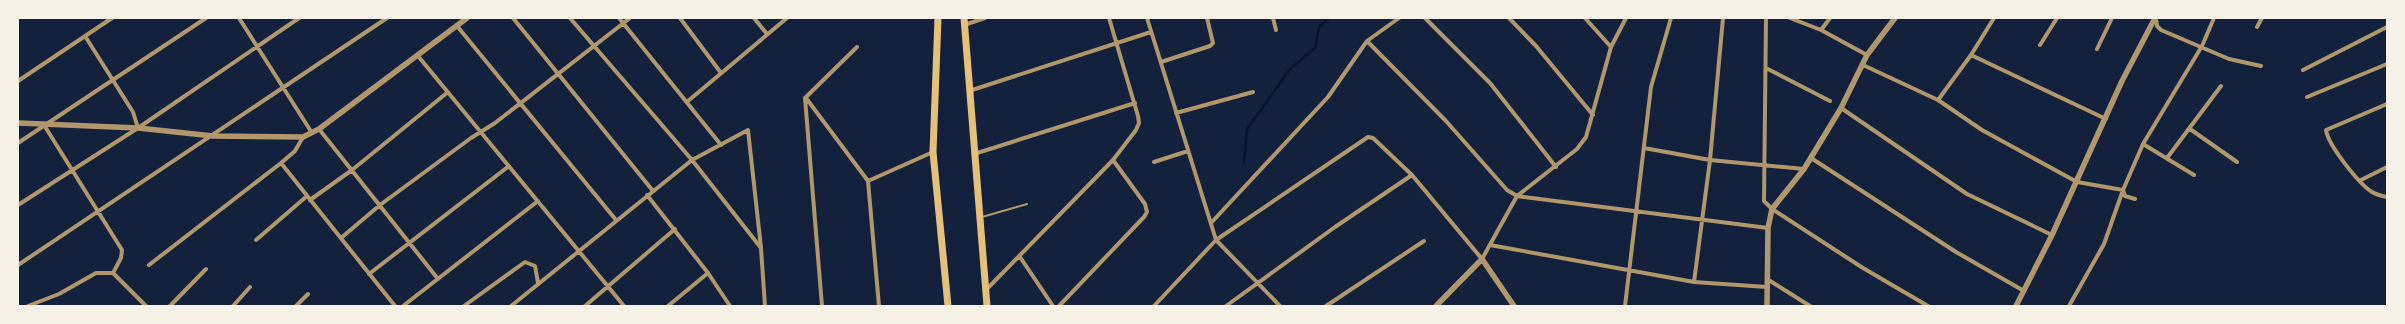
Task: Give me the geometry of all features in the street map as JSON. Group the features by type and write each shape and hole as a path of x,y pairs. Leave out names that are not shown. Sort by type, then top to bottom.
{"main road":[{"path":"938,18 933,152 948,306"},
{"path":"964,21 973,154 987,306"}],"street":[{"path":"18,81 112,18"},
{"path":"18,142 206,18"},
{"path":"239,18 312,133"},
{"path":"18,205 72,168 138,128 298,18"},
{"path":"18,265 99,213 387,18"},
{"path":"513,18 653,191"},
{"path":"570,18 692,160 761,248"},
{"path":"619,18 688,101 721,145"},
{"path":"340,238 380,205 521,104 630,18"},
{"path":"680,18 720,73"},
{"path":"754,18 767,34"},
{"path":"688,101 787,18"},
{"path":"964,21 985,18"},
{"path":"985,291 1020,257 1113,160 1136,130 1139,123 1135,103 1109,18"},
{"path":"1147,18 1216,240 1280,306"},
{"path":"1160,62 1210,46 1213,43 1207,18"},
{"path":"1273,18 1276,30"},
{"path":"1211,223 1328,97 1367,41 1399,18"},
{"path":"1425,18 1490,83 1556,167"},
{"path":"1509,18 1536,46 1593,115"},
{"path":"1584,18 1611,47"},
{"path":"1436,306 1482,259 1517,196 1556,167 1577,149 1586,137 1611,47 1626,18"},
{"path":"1625,306 1651,87 1671,18"},
{"path":"1694,282 1710,160 1723,18"},
{"path":"1766,18 1763,197 1766,204 1863,268 1928,306"},
{"path":"1790,18 1821,30 1867,55"},
{"path":"1821,30 1830,18"},
{"path":"1767,306 1768,228 1772,209 1804,169 1841,108 1867,55 1895,18"},
{"path":"1938,100 1971,55 1994,18"},
{"path":"2040,45 2056,18"},
{"path":"2097,49 2112,18"},
{"path":"2155,18 2157,26 2161,30 2202,46 2229,59 2261,66"},
{"path":"2016,306 2077,182 2106,120 2122,81 2155,18"},
{"path":"2069,306 2104,244 2123,190 2143,144 2202,46 2214,18"},
{"path":"2257,27 2262,18"},
{"path":"18,123 138,128 213,136 303,137 319,129 418,56 465,19"},
{"path":"457,26 616,220"},
{"path":"2303,70 2387,27"},
{"path":"968,91 1151,32"},
{"path":"85,36 133,112 138,128"},
{"path":"1367,41 1446,121 1507,190 1517,196 1701,221 1768,228"},
{"path":"805,98 857,47"},
{"path":"1971,55 2106,120"},
{"path":"418,56 624,306"},
{"path":"2307,97 2387,64"},
{"path":"1863,65 1938,100 1982,130 2077,182 2123,190"},
{"path":"1766,68 1830,101"},
{"path":"2167,158 2221,86"},
{"path":"310,200 352,170 448,92"},
{"path":"1176,113 1253,92"},
{"path":"805,98 868,180 879,306"},
{"path":"805,98 822,306"},
{"path":"973,154 1135,103"},
{"path":"2387,104 2326,130 2327,136 2345,163 2371,191 2387,197"},
{"path":"1841,108 1967,194 2052,235"},
{"path":"44,125 122,250 121,258 113,273"},
{"path":"319,129 438,279"},
{"path":"2190,129 2237,162"},
{"path":"511,306 692,160 748,130 761,248 765,306"},
{"path":"148,265 295,151 303,137"},
{"path":"1154,306 1216,240 1368,137 1373,138 1412,175 1482,259 1514,306"},
{"path":"2143,144 2194,175"},
{"path":"1644,148 1710,160 1764,167 1804,169"},
{"path":"1154,162 1188,151"},
{"path":"868,180 933,152"},
{"path":"1811,158 1956,252 2024,291"},
{"path":"1059,306 1144,217 1147,212 1145,204 1113,160"},
{"path":"280,163 395,306"},
{"path":"369,274 509,166"},
{"path":"2361,180 2387,167"},
{"path":"1226,306 1256,282 1412,175"},
{"path":"2123,190 2125,196 2135,199"},
{"path":"648,195 708,273 730,306"},
{"path":"256,240 307,196"},
{"path":"403,306 538,201"},
{"path":"585,306 675,229"},
{"path":"1326,306 1424,241"},
{"path":"1490,245 1694,282 1767,287"},
{"path":"1020,257 1053,306"},
{"path":"464,306 525,262 535,266 538,284"},
{"path":"170,306 206,269"},
{"path":"28,306 58,294 96,273 113,273 146,306"},
{"path":"668,306 708,273"},
{"path":"1767,279 1810,306"},
{"path":"233,306 250,287"},
{"path":"296,306 308,294"}],"lane":[{"path":"979,218 1027,204"}],"waterway":[{"path":"1244,163 1247,129 1290,69 1315,48 1319,27 1329,18"}]}
